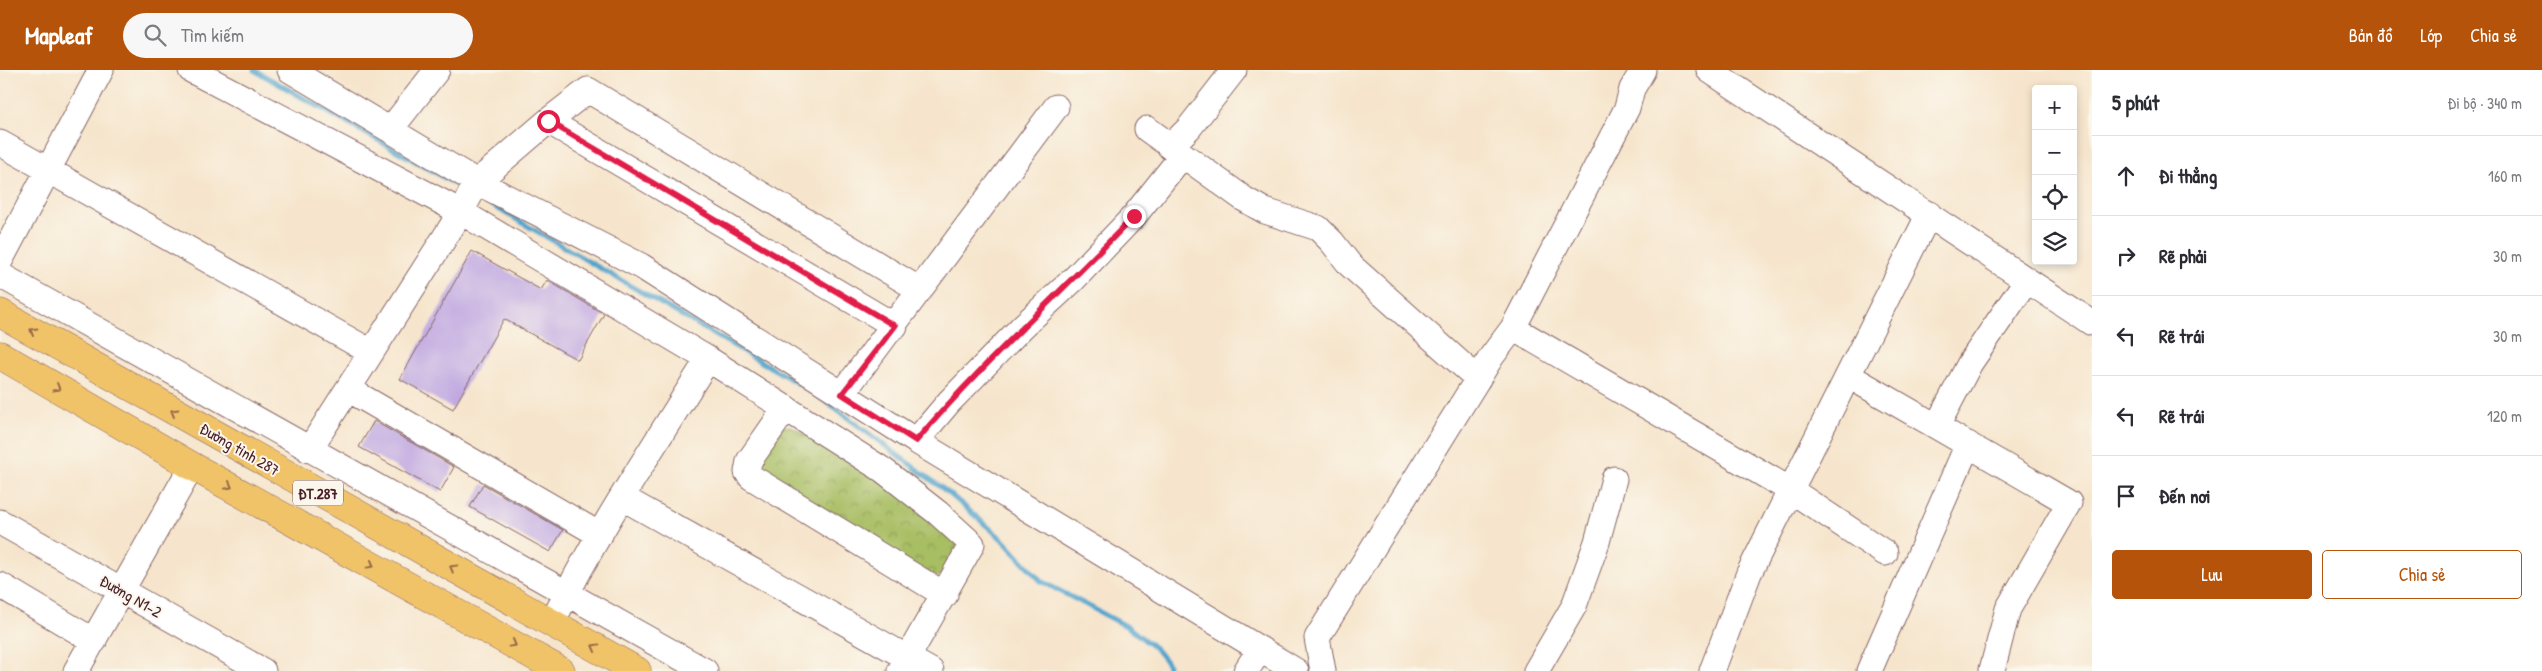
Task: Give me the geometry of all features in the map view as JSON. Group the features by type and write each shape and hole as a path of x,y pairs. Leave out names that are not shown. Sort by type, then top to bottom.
{"main road":[{"name":"Đường tỉnh 287","path":"0,313 288,477 637,671"},
{"name":"ĐT.287","path":"0,355 192,466 561,671"},
{"path":"270,509 288,477"}],"street":[{"path":"0,261 101,70"},
{"path":"191,70 461,212 708,359 786,408 883,470 938,513 972,544 945,595 904,664"},
{"path":"290,70 477,182 641,266 916,441 1296,671"},
{"path":"390,130 437,70"},
{"path":"916,441 949,402 1023,326 1074,279 1134,216 1176,152 1189,128 1234,70"},
{"path":"1323,671 1317,638 1478,379 1513,328 1626,108 1632,89 1643,70"},
{"path":"1710,70 2092,323"},
{"path":"310,450 461,212 477,182 548,121 588,90 920,290"},
{"path":"842,394 895,326 1056,107"},
{"path":"548,121 895,326"},
{"path":"1147,129 1176,152 1265,211 1318,228 1350,265 1478,379"},
{"path":"0,143 371,352"},
{"path":"1712,671 1749,573 1850,376 1929,214"},
{"path":"0,275 705,671"},
{"path":"1937,426 1970,363 2027,280"},
{"path":"1513,328 1792,490 1885,553"},
{"path":"552,623 566,593 622,498 708,359"},
{"path":"1850,376 2070,503 2008,609 1992,670"},
{"path":"348,389 600,536"},
{"path":"786,408 749,461 747,472 751,477 945,595"},
{"path":"1869,671 1968,444"},
{"path":"76,671 123,592 192,466"},
{"path":"1536,671 1574,606 1597,542 1614,479"},
{"path":"622,498 904,664 931,671"},
{"name":"Đường N1-2","path":"0,522 263,671"},
{"path":"0,585 94,641"},
{"path":"1246,671 1260,649"}],"green space":[{"path":"791,426 878,479 959,542 944,574 936,577 750,475 782,427"}],"building":[{"path":"472,251 541,290 547,280 604,314 578,360 504,319 453,409 400,379"},
{"path":"374,421 454,467 440,492 359,447"},
{"path":"483,484 563,530 550,552 470,507"}],"waterway":[{"path":"254,70 459,186"},
{"path":"483,200 813,392 950,494 1002,539 1041,581 1128,627 1156,649 1168,664 1167,671"}],"route":[{"path":"548,121 895,326 842,394 916,441 949,402 1023,326 1074,279 1134,216"}]}
